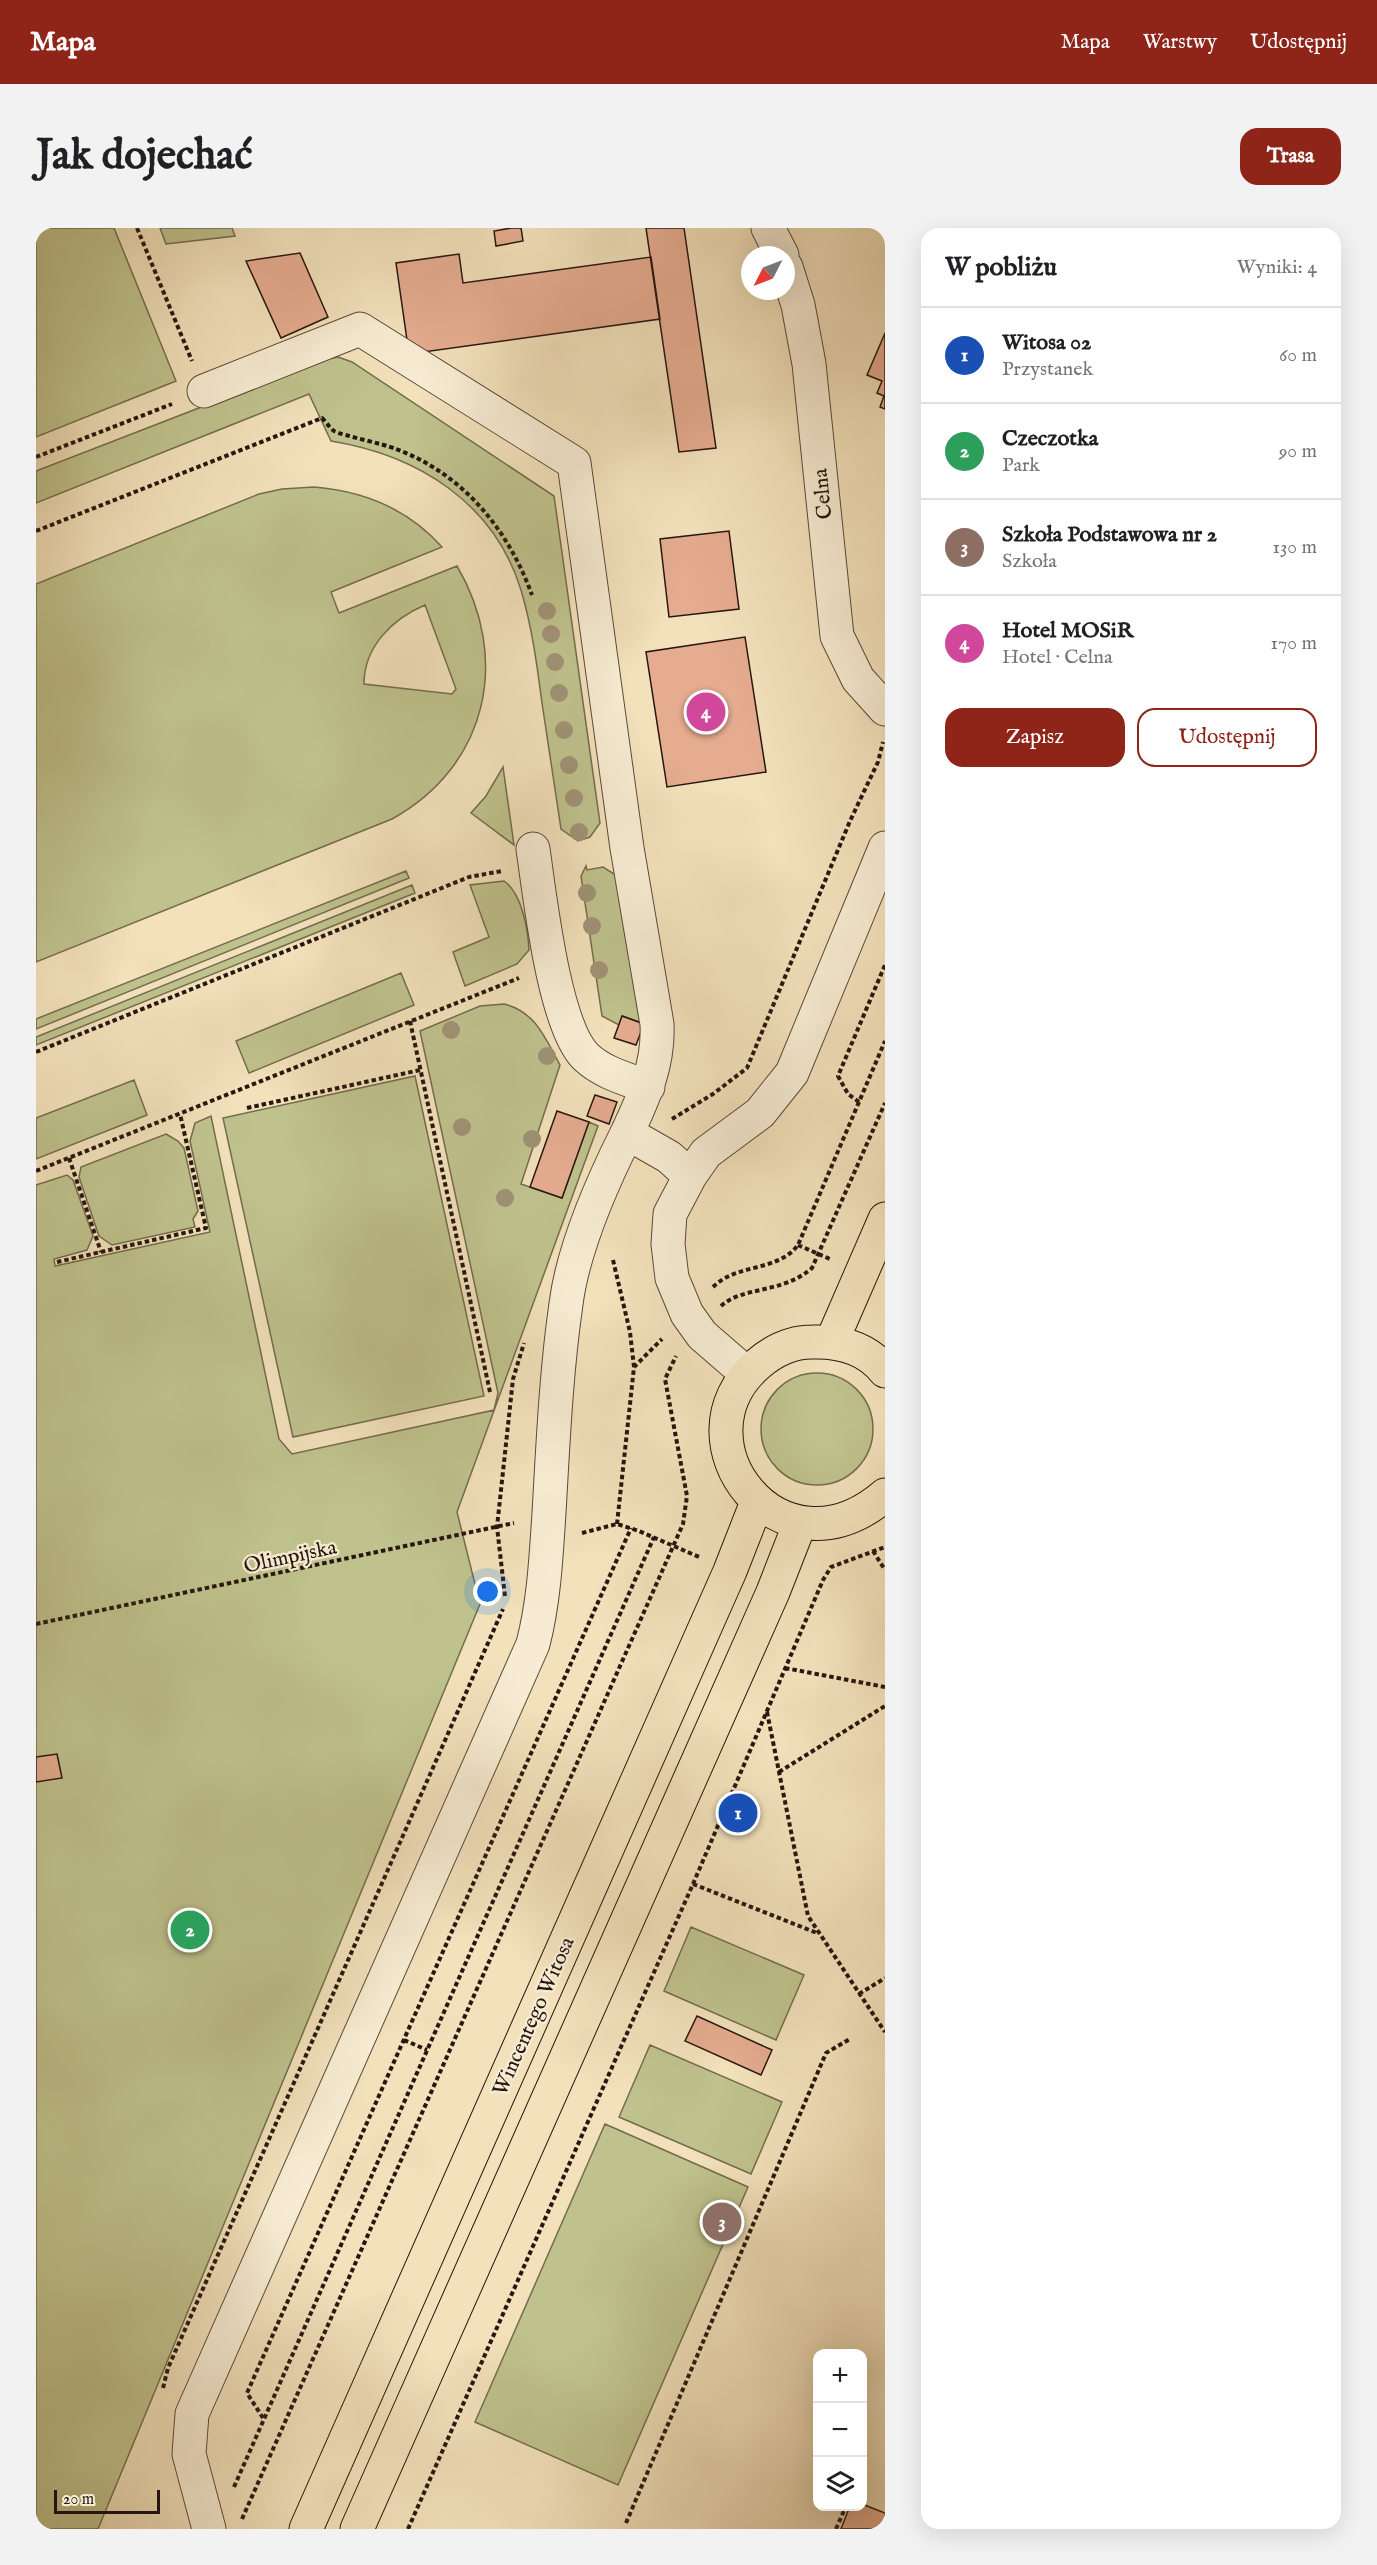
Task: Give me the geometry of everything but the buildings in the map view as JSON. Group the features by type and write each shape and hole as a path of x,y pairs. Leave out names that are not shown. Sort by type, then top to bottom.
{"main road":[{"path":"832,1341 885,1220"},
{"path":"883,1358 832,1341 801,1342 771,1353 747,1374 732,1398 726,1426 729,1454 739,1480 758,1502 777,1515 800,1523 834,1523 865,1512 885,1495"},
{"name":"Wincentego Witosa","path":"306,2529 730,1571 758,1502"},
{"path":"357,2529 773,1592 800,1523"}],"street":[{"path":"768,228 777,246"},
{"name":"Celna","path":"795,296 808,364 837,636 858,679 884,709"},
{"path":"204,391 360,329 574,463 627,848 657,1024 658,1048 637,1138 610,1167 575,1261 566,1303 542,1609 533,1644 192,2414 189,2454 209,2529"},
{"path":"747,1374 693,1323 672,1278 668,1244 670,1214 690,1176 706,1154 760,1113 792,1074 885,848"},
{"path":"534,856 561,1011 574,1041 587,1057 608,1071 648,1087"},
{"path":"637,1138 669,1157 690,1176"}],"path":[{"path":"36,457 204,391 137,228"},
{"path":"36,531 322,418 336,432 370,439 410,454 458,484 494,521 510,545 532,595"},
{"path":"637,1138 713,1094 747,1068 850,821 885,744 870,720 884,709"},
{"path":"36,1052 469,877 534,856"},
{"path":"36,1171 553,964"},
{"path":"859,1102 848,1094 838,1076 885,965"},
{"path":"410,1022 490,1392"},
{"path":"238,2529 674,1545 685,1515 687,1496 665,1378 671,1363 720,1280 792,1254 798,1245 885,1041"},
{"path":"247,1108 420,1070"},
{"path":"634,1367 730,1298 794,1282 812,1268 885,1102"},
{"path":"57,1262 206,1228 180,1113"},
{"path":"69,1158 101,1252"},
{"path":"613,1258 630,1332 634,1367 617,1524"},
{"path":"161,2394 168,2368 504,1606 506,1599 497,1527 513,1379 524,1342"},
{"path":"499,1556 549,1529 617,1524 674,1545 730,1571"},
{"name":"Olimpijska","path":"36,1624 497,1527 549,1529"},
{"path":"263,2418 247,2393 631,1528"},
{"path":"233,2489 654,1537"},
{"path":"408,2529 693,1884 823,1580 831,1567 885,1547"},
{"path":"873,1551 885,1570"},
{"path":"773,1592 811,1609"},
{"path":"785,1668 885,1687"},
{"path":"779,1772 885,1706"},
{"path":"766,1710 808,1916 885,2032"},
{"path":"693,1884 818,1933"},
{"path":"860,1994 885,1978"},
{"path":"626,2523 826,2053 850,2039"},
{"path":"404,2040 427,2050"},
{"path":"836,2529 844,2511"}],"green space":[{"path":"36,228 114,228 176,381 36,437"},
{"path":"160,228 232,228 235,236 166,244"},
{"path":"338,357 352,362 554,496 600,823 590,837 578,841 561,829 528,618 521,590 509,559 492,532 472,508 448,488 422,471 363,448 331,441 309,394 36,503 36,471 323,360"},
{"path":"314,487 368,498 400,512 415,522 442,547 331,592 339,613 457,566 474,601 483,637 485,673 481,707 469,740 450,770 425,797 392,819 36,962 36,584 259,494 282,489","holes":["425,605 456,689 452,694 364,684 365,671 375,646 391,626"]},
{"path":"503,767 514,845 471,813 486,796"},
{"path":"586,866 587,870 603,867 619,877 648,1025 623,1016 619,1025 602,1016 581,876"},
{"path":"406,871 409,878 36,1029 36,1019"},
{"path":"504,881 520,903 529,950 517,964 465,986 453,952 489,937 470,885"},
{"path":"412,885 415,893 36,1045 36,1037"},
{"path":"401,973 414,1005 249,1073 236,1041"},
{"path":"504,1004 524,1013 532,1020 560,1065 521,1184 562,1198 589,1122 598,1126 457,1512 480,1604 98,2529 36,2529 36,1185 67,1175 73,1180 93,1236 87,1250 54,1259 55,1266 210,1232 190,1141 195,1123 211,1116 279,1439 292,1454 494,1410 498,1393 420,1031 480,1006"},
{"path":"415,1076 484,1396 293,1437 223,1118"},
{"path":"134,1080 147,1115 36,1159 36,1118"},
{"path":"166,1134 178,1141 184,1148 198,1211 193,1219 195,1227 112,1245 99,1236 79,1177 81,1167"},
{"path":"817,1373 838,1377 857,1389 869,1408 873,1429 869,1450 857,1469 838,1481 817,1485 796,1481 777,1469 765,1450 761,1429 765,1408 777,1389 796,1377"},
{"path":"691,1927 804,1975 776,2040 664,1991"},
{"path":"650,2045 782,2102 751,2174 619,2117"},
{"path":"605,2124 748,2187 618,2485 475,2422"}],"place":[{"name":"Hotel MOSiR","path":"706,712"},
{"name":"Witosa 02","path":"738,1813"},
{"name":"Czeczotka","path":"190,1930"},
{"name":"Szkoła Podstawowa nr 2","path":"722,2222"}]}
